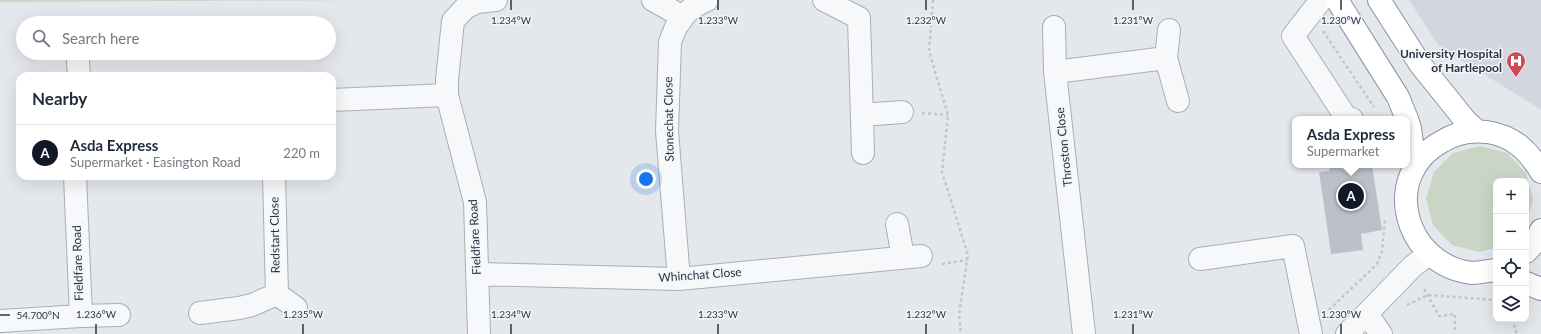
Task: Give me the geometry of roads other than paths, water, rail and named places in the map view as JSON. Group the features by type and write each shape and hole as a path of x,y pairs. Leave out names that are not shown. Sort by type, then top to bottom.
{"highway":[{"path":"1337,0 1398,96 1406,116"},
{"path":"1379,0 1420,64 1465,120 1477,131"},
{"path":"1493,270 1473,273 1449,267 1429,254 1416,240 1408,222 1406,196 1408,183 1416,166 1431,147 1453,135 1477,131 1498,134 1517,143 1538,161"},
{"path":"1410,135 1416,166"},
{"path":"1528,250 1537,240 1541,230"},
{"path":"1529,284 1541,290"}],"street":[{"name":"Fieldfare Road","path":"479,334 475,202 447,95 447,80 453,21 465,8 477,2 496,0"},
{"path":"653,0 683,17"},
{"name":"Stonechat Close","path":"679,279 667,131 670,42 676,27 687,12 707,0"},
{"path":"824,0 859,18 863,153"},
{"path":"1322,0 1294,36 1345,116"},
{"name":"Throston Close","path":"1054,27 1055,72 1084,334"},
{"path":"1169,30 1166,58 1178,101"},
{"path":"1055,72 1166,58"},
{"path":"336,100 447,95"},
{"path":"862,115 902,112"},
{"name":"Fieldfare Road","path":"0,321 81,316 75,180"},
{"name":"Redstart Close","path":"274,180 277,294"},
{"name":"Whinchat Close","path":"478,274 679,279 912,256 897,224"},
{"path":"1200,259 1293,246 1311,331"},
{"path":"1347,334 1412,266 1429,254"},
{"path":"200,313 252,305 277,294 296,308"},
{"path":"1367,314 1381,334"},
{"path":"81,316 119,315"}],"place":[{"name":"University Hospital of Hartlepool","path":"1516,78"},
{"name":"Asda Express","path":"1351,196"}]}
